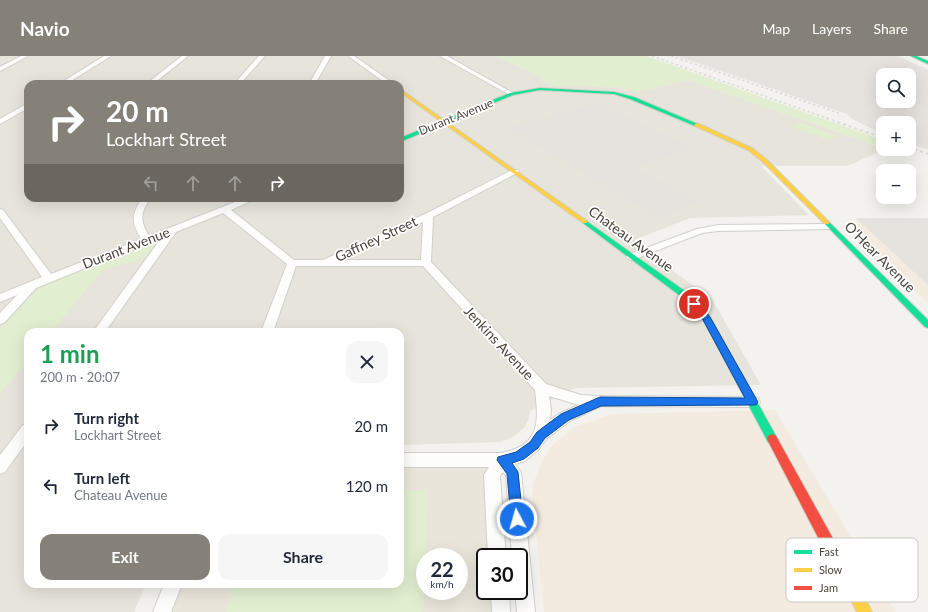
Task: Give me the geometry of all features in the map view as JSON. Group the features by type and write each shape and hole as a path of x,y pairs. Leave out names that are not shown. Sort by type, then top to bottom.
{"street":[{"path":"0,69 25,56"},
{"path":"69,80 108,56"},
{"path":"155,80 185,56"},
{"path":"241,80 262,56"},
{"path":"314,80 328,56"},
{"path":"351,56 385,80"},
{"path":"443,56 512,94"},
{"path":"913,56 928,63"},
{"name":"Durant Avenue","path":"404,138 512,94 540,90 614,93 641,102 750,149 765,161 829,227"},
{"name":"Chateau Avenue","path":"404,93 686,296 706,317 826,538"},
{"path":"0,122 24,108"},
{"path":"12,115 24,115"},
{"path":"224,209 292,263 426,264 428,216 515,172"},
{"path":"144,202 137,215 136,224 146,239"},
{"name":"Durant Avenue","path":"0,298 240,202"},
{"path":"0,212 48,278"},
{"name":"Gaffney Street","path":"325,263 428,216"},
{"path":"631,257 700,232 718,228 829,227"},
{"name":"O'Hear Avenue","path":"829,227 928,325"},
{"path":"101,328 173,229"},
{"path":"268,328 292,263"},
{"name":"Jenkins Avenue","path":"426,264 541,388 544,410 541,435"},
{"path":"0,320 34,284"},
{"path":"541,388 581,400 600,402 753,402"},
{"path":"404,460 502,460 520,456 534,445 541,435 565,417 600,402"},
{"path":"0,468 24,435"},
{"path":"496,548 492,475 502,460"},
{"path":"502,460 512,472 526,612"},
{"path":"162,612 171,588"},
{"path":"500,600 501,612"},
{"name":"Chateau Avenue","path":"860,602 865,612"}],"shaded area":[{"path":"0,56 495,56 534,73 552,86 592,86 619,88 637,92 688,80 876,146 876,153 847,166 761,166 809,215 690,218 634,240 659,261 712,299 761,385 575,388 530,411 529,419 524,428 511,438 500,442 404,445 404,328 24,328 24,588 144,588 134,612 0,612"},
{"path":"676,56 898,56 928,70 928,150 916,146 916,116 876,116 876,131 852,119 847,114"},
{"path":"598,103 695,148 635,168 699,202 658,218 505,127"},
{"path":"856,218 928,218 928,303 858,236"},
{"path":"856,218 928,218 928,285"},
{"path":"775,410 852,538 786,538 786,602 890,602 896,612 544,612 532,493 535,479 542,461 551,446 573,428 611,414"},
{"path":"404,460 502,460 492,475 496,548 476,548 476,600 500,600 501,612 162,612 171,588 404,588"}],"green space":[{"path":"495,56 647,56 876,138 876,146 688,80 637,92 619,88 592,86 552,86 534,73"},
{"path":"800,122 837,136 828,140 790,126"},
{"path":"149,242 156,244 156,248 145,258 103,270 54,328 24,328 24,365 0,394 0,329 38,289 49,282"},
{"path":"404,491 428,491 426,548 416,548 416,600 423,600 423,612 226,612 233,588 404,588"}],"railway":[{"path":"652,56 829,119"},
{"path":"671,56 839,113"},
{"path":"826,118 876,136"},
{"path":"916,150 928,154"}],"traffic: fast":[{"path":"913,56 928,63"},
{"path":"404,138 512,94 540,89 614,93 632,98 697,125"},
{"path":"585,222 686,296 706,317 772,439"},
{"path":"827,223 928,325"}],"traffic: slow":[{"path":"404,93 585,222"},
{"path":"697,125 750,149 765,161 827,223"},
{"path":"860,602 865,612"}],"traffic: jam":[{"path":"772,439 825,538"}],"route":[{"path":"517,519 512,472 502,460 520,456 534,445 541,435 565,417 600,402 753,402 706,317 694,304"}]}
